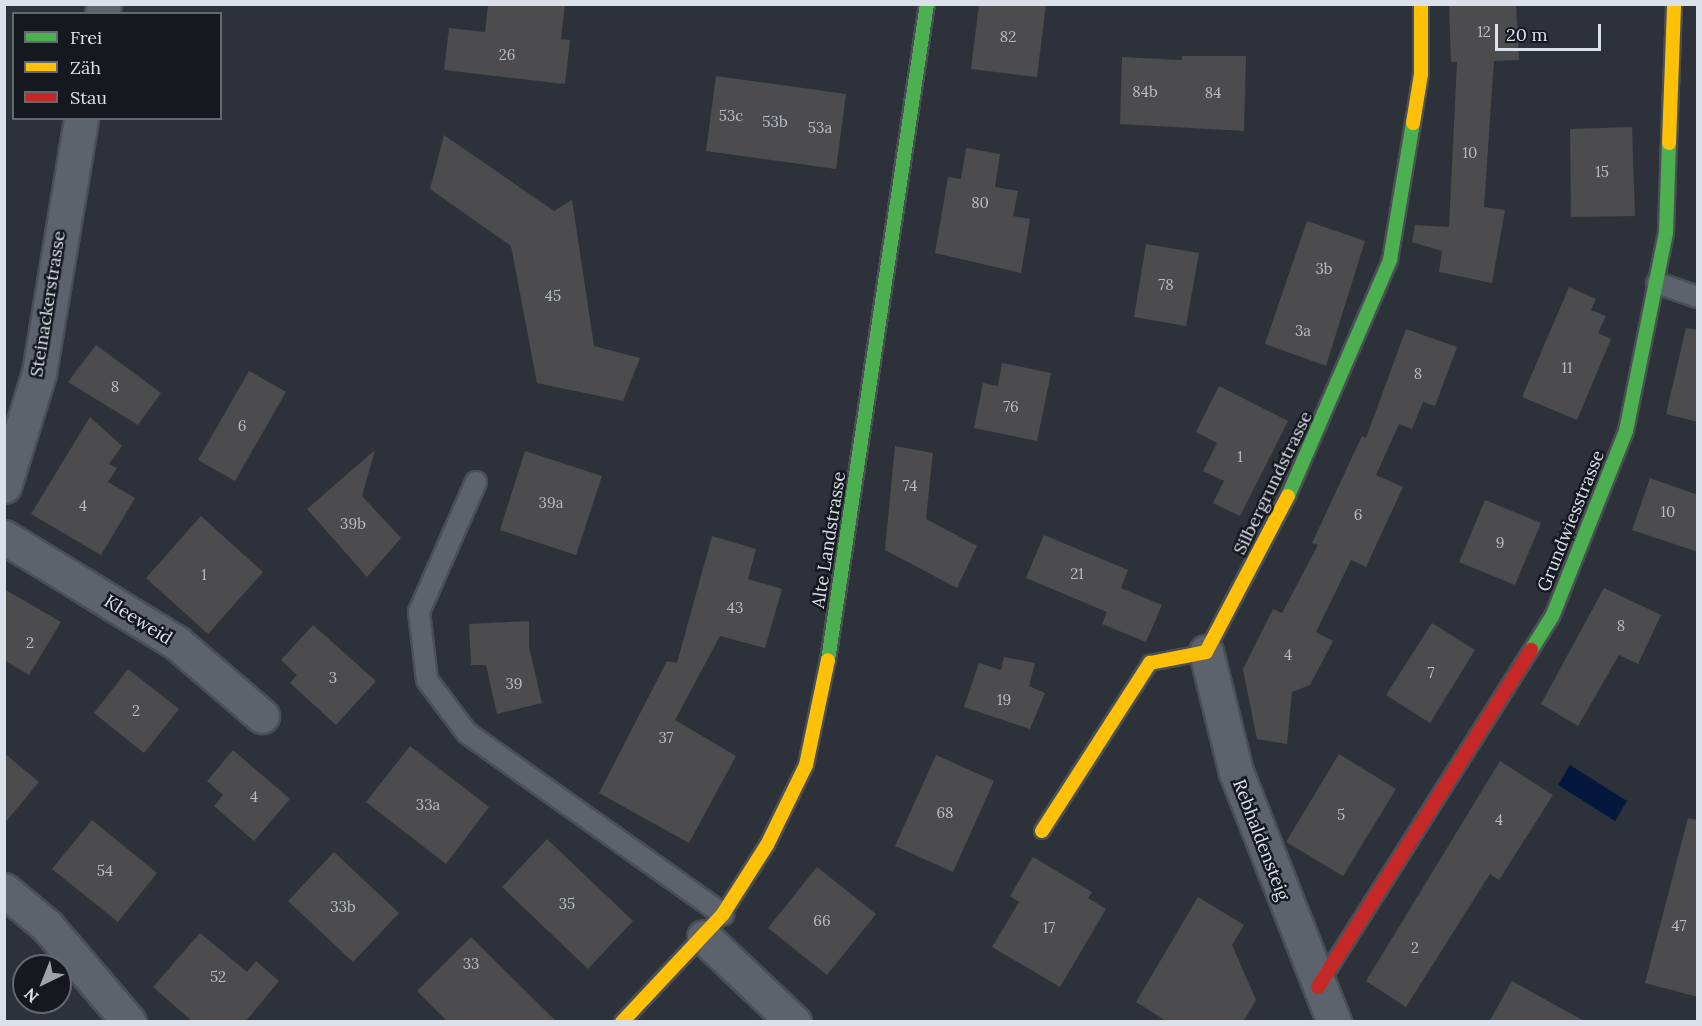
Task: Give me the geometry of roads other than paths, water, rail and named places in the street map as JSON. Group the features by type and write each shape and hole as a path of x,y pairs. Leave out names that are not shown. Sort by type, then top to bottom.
{"street":[{"name":"Alte Landstrasse","path":"622,1022 714,926 767,845 806,765 828,661 927,4"},
{"name":"Silbergrundstrasse","path":"1206,652 1309,458 1390,260 1421,74 1421,4"},
{"name":"Grundwiesstrasse","path":"1318,987 1552,617 1626,431 1666,232 1674,4"},
{"name":"Steinackerstrasse","path":"4,486 39,373 81,120"},
{"name":"Kleeweid","path":"4,537 177,644 262,716"},
{"path":"1042,831 1150,663 1206,652"},
{"name":"Rebhaldensteig","path":"1206,652 1236,772 1318,987 1334,1022"},
{"path":"4,891 47,926 129,1022"},
{"path":"714,926 794,1022"}],"lane":[{"path":"1657,283 1698,297"},
{"path":"476,482 419,612 427,680 467,733 714,926"}],"water":[{"path":"1570,765 1627,801 1615,821 1558,785"}]}
